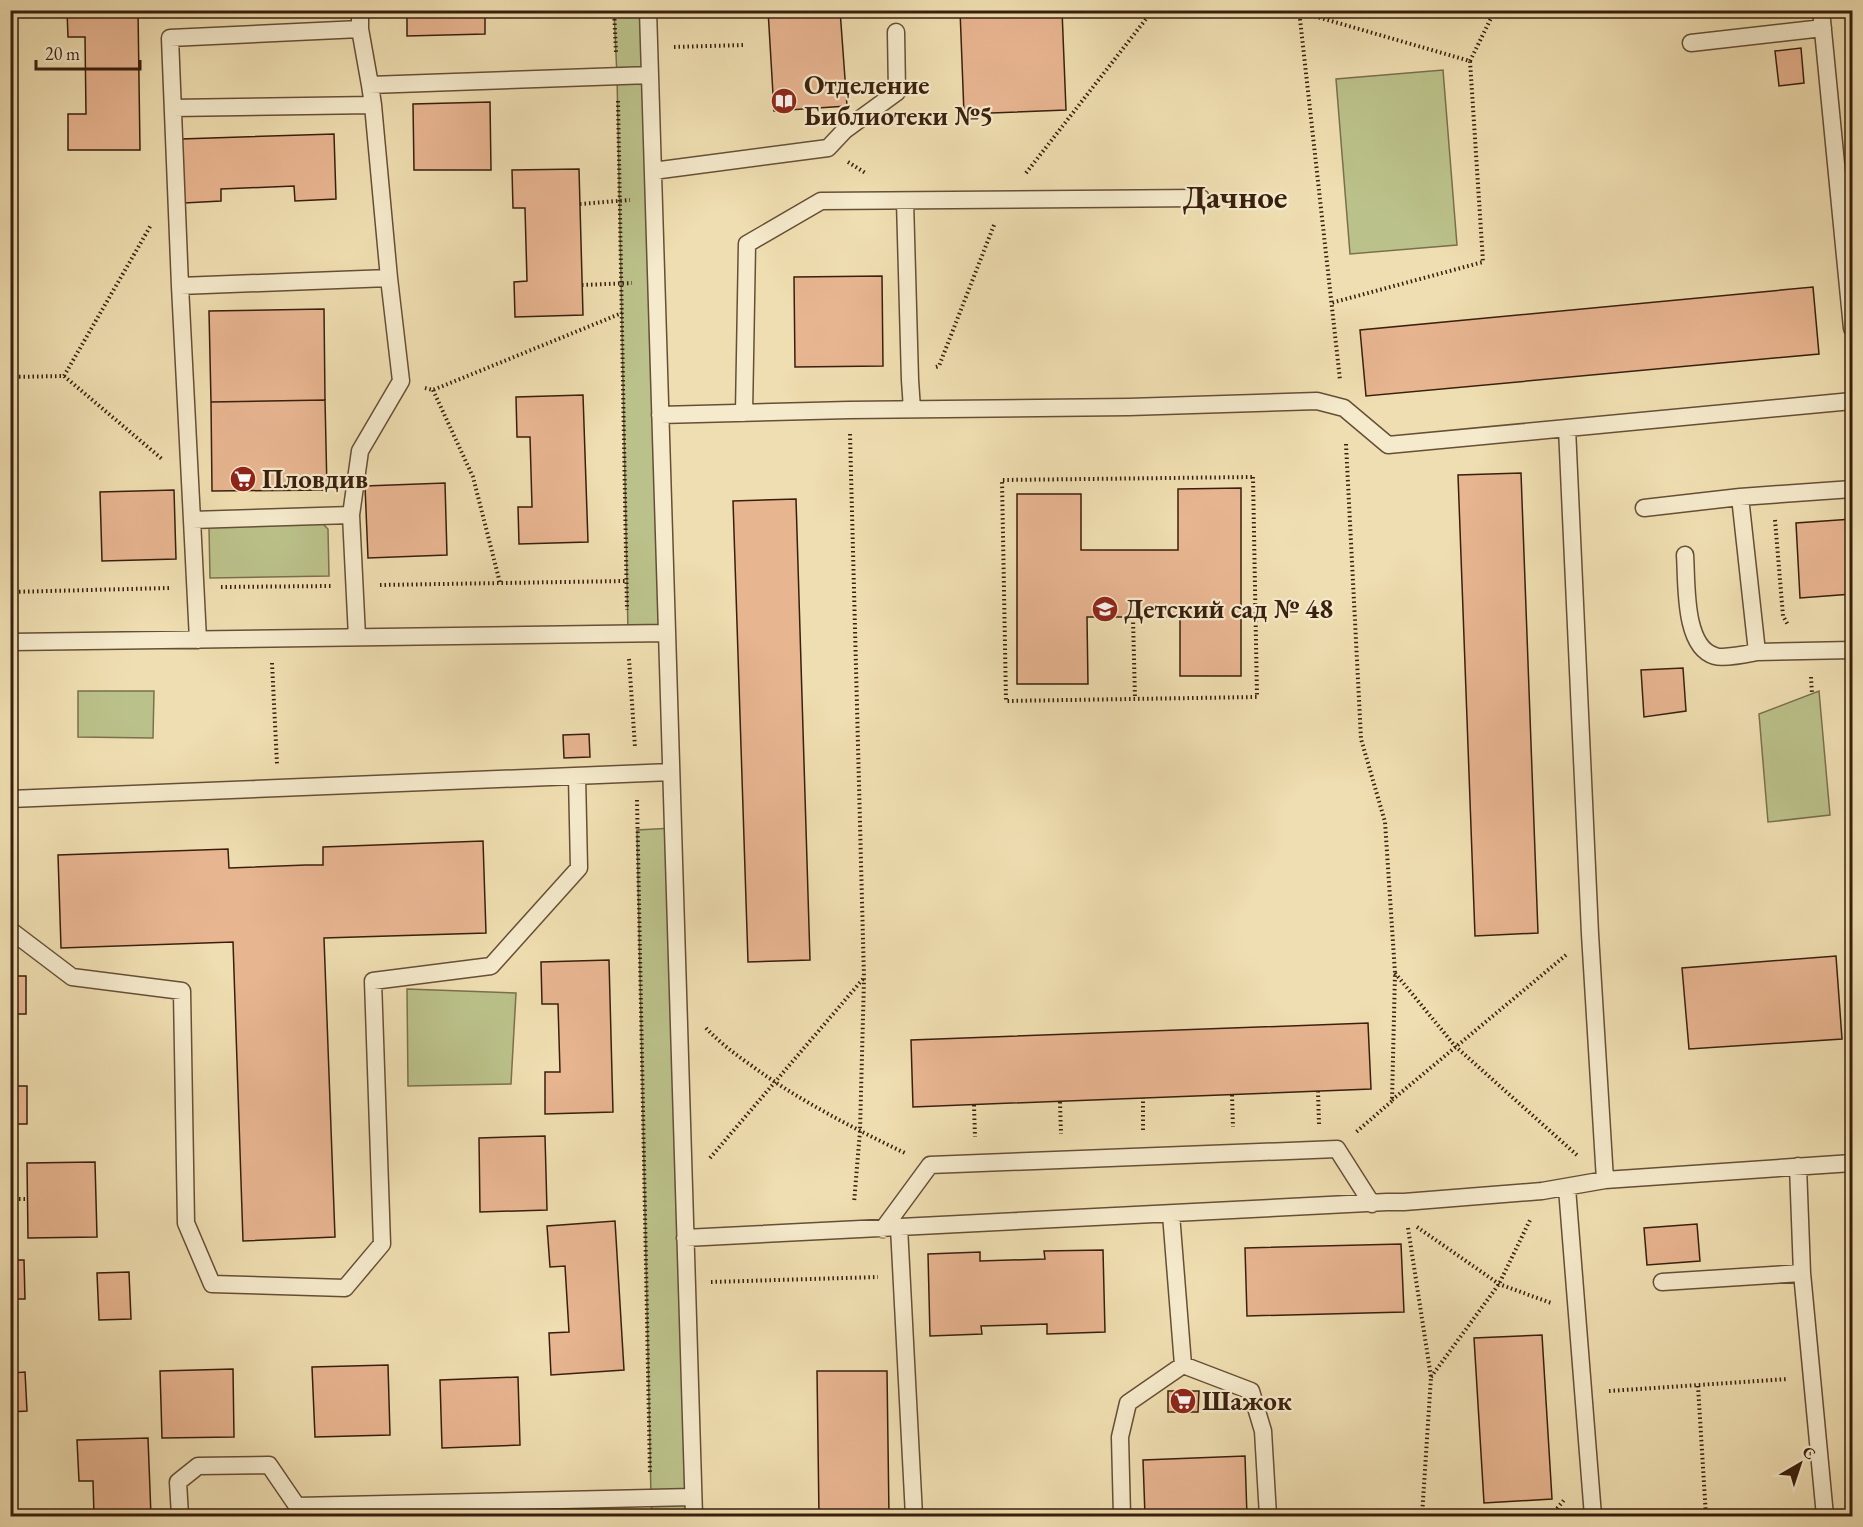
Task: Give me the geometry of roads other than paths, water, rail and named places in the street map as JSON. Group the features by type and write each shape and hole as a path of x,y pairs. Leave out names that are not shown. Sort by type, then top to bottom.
{"lane":[{"path":"357,637 351,515 360,451 401,381 373,105 360,29 360,10"},
{"path":"648,10 694,1516"},
{"path":"1821,10 1852,328"},
{"path":"1691,43 1823,28"},
{"path":"198,640 170,38 360,29"},
{"path":"653,171 828,147 845,130 897,92 896,32"},
{"path":"370,85 650,75"},
{"path":"174,108 373,105"},
{"path":"744,413 747,244 821,201 1201,198"},
{"path":"905,201 912,409"},
{"path":"180,286 389,278"},
{"path":"660,415 1129,407 1317,400 1344,408 1388,445 1852,401"},
{"path":"1567,428 1590,934 1605,1180"},
{"path":"1644,508 1740,497 1852,489"},
{"path":"1740,497 1757,652"},
{"path":"192,520 351,515"},
{"path":"1685,555 1690,624 1703,650 1716,657 1757,652 1852,650"},
{"path":"10,642 667,633"},
{"path":"10,799 671,772"},
{"path":"10,930 72,977 182,991 186,1223 212,1284 345,1288 382,1244 374,981 491,966 579,868 577,776"},
{"path":"914,1516 891,1228 930,1165 1337,1149 1372,1203"},
{"path":"685,1238 1404,1202 1542,1191 1605,1180 1852,1163"},
{"path":"1798,1166 1802,1273 1825,1516"},
{"path":"1567,1188 1593,1516"},
{"path":"1171,1214 1183,1365"},
{"path":"1662,1282 1802,1273"},
{"path":"1122,1516 1120,1437 1128,1403 1183,1365"},
{"path":"1183,1365 1251,1391 1263,1431 1268,1516"},
{"path":"180,1516 178,1482 198,1466 269,1465 294,1511 693,1497"}],"place":[{"name":"Отделение Библиотеки №5","path":"784,101"},
{"name":"Пловдив","path":"243,479"},
{"name":"Детский сад № 48","path":"1105,609"},
{"name":"Шажок","path":"1183,1401"}],"district":[{"name":"Дачное","path":"1235,196"}]}
